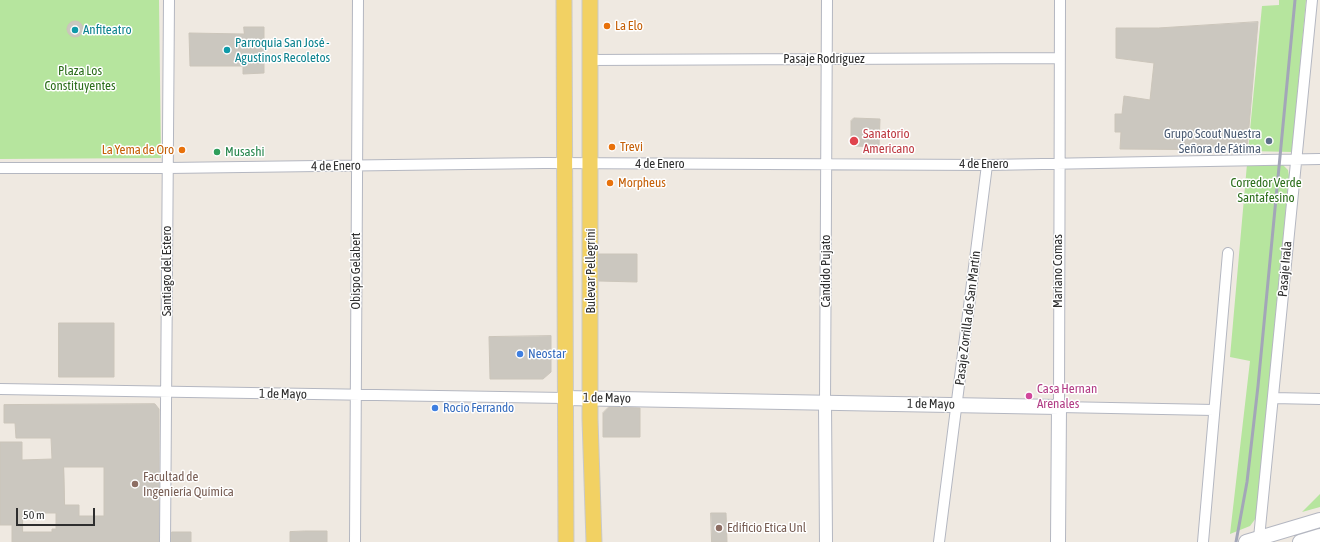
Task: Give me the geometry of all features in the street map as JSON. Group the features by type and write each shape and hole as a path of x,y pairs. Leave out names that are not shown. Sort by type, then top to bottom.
{"main road":[{"name":"Bulevar Pellegrini","path":"564,0 566,163 564,398 566,542"},
{"name":"Bulevar Pellegrini","path":"590,0 591,398 594,542"},
{"name":"1 de Mayo","path":"564,398 1058,407"},
{"name":"Mariano Comas","path":"1058,407 1058,542"},
{"path":"1253,540 1320,520"},
{"path":"1300,542 1320,536"}],"street":[{"name":"Santiago del Estero","path":"165,542 169,0"},
{"name":"Obispo Gelabert","path":"355,542 358,0"},
{"name":"Cándido Pujato","path":"826,542 825,403 827,0"},
{"name":"Mariano Comas","path":"1058,407 1060,0"},
{"name":"Pasaje Irala","path":"1253,540 1273,398 1312,0"},
{"name":"Pasaje Rodríguez","path":"590,60 1059,58"},
{"name":"4 de Enero","path":"0,168 168,168 566,163 826,165 1058,164 1320,159"},
{"name":"Pasaje Zorrilla de San Martín","path":"939,542 987,164"},
{"path":"1203,542 1228,253"},
{"name":"1 de Mayo","path":"0,389 564,398"},
{"path":"1273,398 1320,399"},
{"name":"1 de Mayo","path":"1058,407 1214,410"}],"green space":[{"name":"Plaza Los Constituyentes","path":"0,0 159,0 161,158 0,159"},
{"name":"Corredor Verde Santafesino","path":"1279,0 1306,0 1292,152 1248,151 1262,6 1279,5"},
{"name":"Corredor Verde Santafesino","path":"1247,164 1283,165 1288,170 1289,176 1256,518 1250,526 1230,534 1250,361 1230,357"},
{"path":"1320,494 1320,507 1302,512"}],"building":[{"name":"Anfiteatro","path":"75,21 81,23 83,29 81,35 75,37 69,35 67,29 69,23"},
{"path":"1258,22 1247,150 1120,149 1121,132 1115,132 1115,114 1122,114 1124,96 1150,100 1154,63 1116,58 1116,28 1158,28"},
{"name":"Parroquia San José - Agustinos Recoletos","path":"244,27 264,27 264,73 243,74 243,66 190,66 189,33 244,34"},
{"path":"854,118 880,119 879,147 854,146 854,139 851,140 851,121"},
{"path":"599,254 637,254 637,282 599,281"},
{"path":"59,323 114,323 114,377 59,377"},
{"name":"Neostar","path":"551,336 551,372 543,379 490,379 489,337"},
{"path":"155,404 159,409 159,542 12,542 12,525 0,525 0,442 22,442 22,460 52,459 51,438 16,438 15,423 4,423 4,405","holes":["64,467 104,467 104,516 79,516 79,505 65,505","23,513 56,513 56,529 52,529 52,532 23,532"]},
{"path":"609,407 640,408 640,437 603,437 603,413"},
{"name":"Edificio Etica Unl","path":"711,513 726,513 727,542 712,542"},
{"path":"327,531 327,542 290,542 290,532"},
{"path":"172,532 191,532 191,542 172,542"}],"railway":[{"path":"1236,542 1247,482 1258,386 1295,0"}],"place":[{"name":"La Elo","path":"607,26"},
{"name":"Anfiteatro","path":"75,30"},
{"name":"Parroquia San José - Agustinos Recoletos","path":"227,50"},
{"name":"Sanatorio Americano","path":"854,141"},
{"name":"Grupo Scout Nuestra Señora de Fátima","path":"1269,141"},
{"name":"Trevi","path":"612,147"},
{"name":"La Yema de Oro","path":"182,150"},
{"name":"Musashi","path":"217,152"},
{"name":"Morpheus","path":"610,183"},
{"name":"Neostar","path":"520,354"},
{"name":"Casa Hernan Arenales","path":"1029,396"},
{"name":"Rocio Ferrando","path":"435,408"},
{"name":"Facultad de Ingeniería Química","path":"135,484"},
{"name":"Edificio Etica Unl","path":"719,528"}]}
